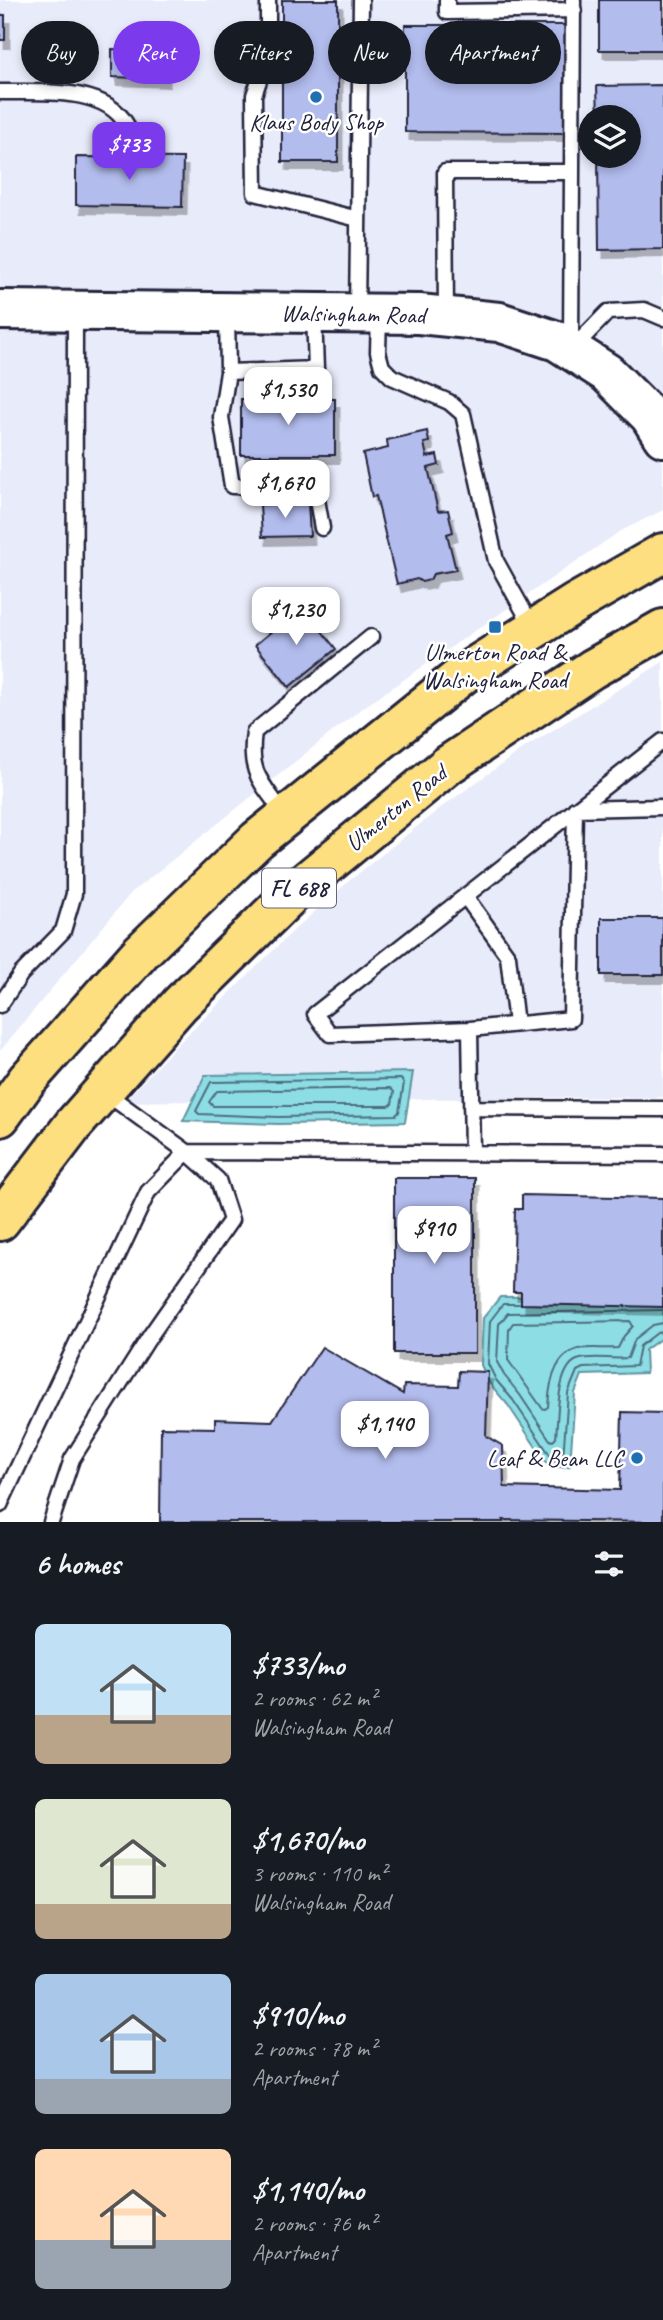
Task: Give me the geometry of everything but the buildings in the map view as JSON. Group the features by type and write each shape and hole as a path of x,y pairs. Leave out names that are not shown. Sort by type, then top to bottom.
{"main road":[{"name":"FL 688","path":"0,1116 27,1080 141,952 257,840 466,672 663,553"},
{"name":"Ulmerton Road","path":"0,1221 74,1124 180,1004 296,890 448,765 592,669 663,629"}],"street":[{"name":"Walsingham Road","path":"0,310 368,313 446,316 499,322 557,341 607,373 650,416 663,437"}],"lane":[{"path":"268,0 268,55 254,95 255,192 358,219"},
{"path":"361,0 358,219 368,313 382,366 393,377 449,402 463,414 496,561 534,629"},
{"path":"447,0 447,12 501,5 574,5 571,350"},
{"path":"0,92 79,94 100,102 116,111 127,126 130,145"},
{"path":"446,316 445,172 572,172"},
{"path":"571,350 608,312 644,310 663,318"},
{"path":"0,1005 21,974 63,931 74,894 75,311"},
{"path":"227,312 228,372 221,416 232,486 315,488 322,528"},
{"path":"228,372 316,369 314,313"},
{"path":"286,817 253,769 251,754 254,732 371,637"},
{"path":"575,809 571,1019 470,1029 330,1034 315,1014 575,809 663,741"},
{"path":"575,809 663,807"},
{"path":"465,896 508,956 516,1024"},
{"path":"470,1029 472,1153"},
{"path":"51,1522 72,1459 150,1336 231,1220 218,1180 187,1152 103,1091"},
{"path":"471,1108 663,1109"},
{"path":"0,1505 148,1192 187,1152 663,1154"}],"shaded area":[{"path":"0,0 663,0 663,413 563,329 0,296"},
{"path":"0,324 418,328 496,336 552,354 599,385 640,426 663,462 663,510 619,532 361,709 131,893 0,1051"},
{"path":"663,662 663,1097 409,1099 413,1072 205,1075 192,1101 124,1102 176,1046 293,931 349,881 439,809 527,746"}],"water":[{"path":"413,1072 405,1122 278,1124 183,1121 205,1075"},
{"path":"663,1295 663,1337 645,1350 646,1373 582,1375 575,1393 570,1466 550,1468 508,1405 490,1384 481,1365 483,1318 500,1297"}],"place":[{"name":"Klaus Body Shop","path":"316,97"},
{"name":"Ulmerton Road & Walsingham Road","path":"495,627"},
{"name":"Leaf & Bean LLC","path":"637,1458"}]}
